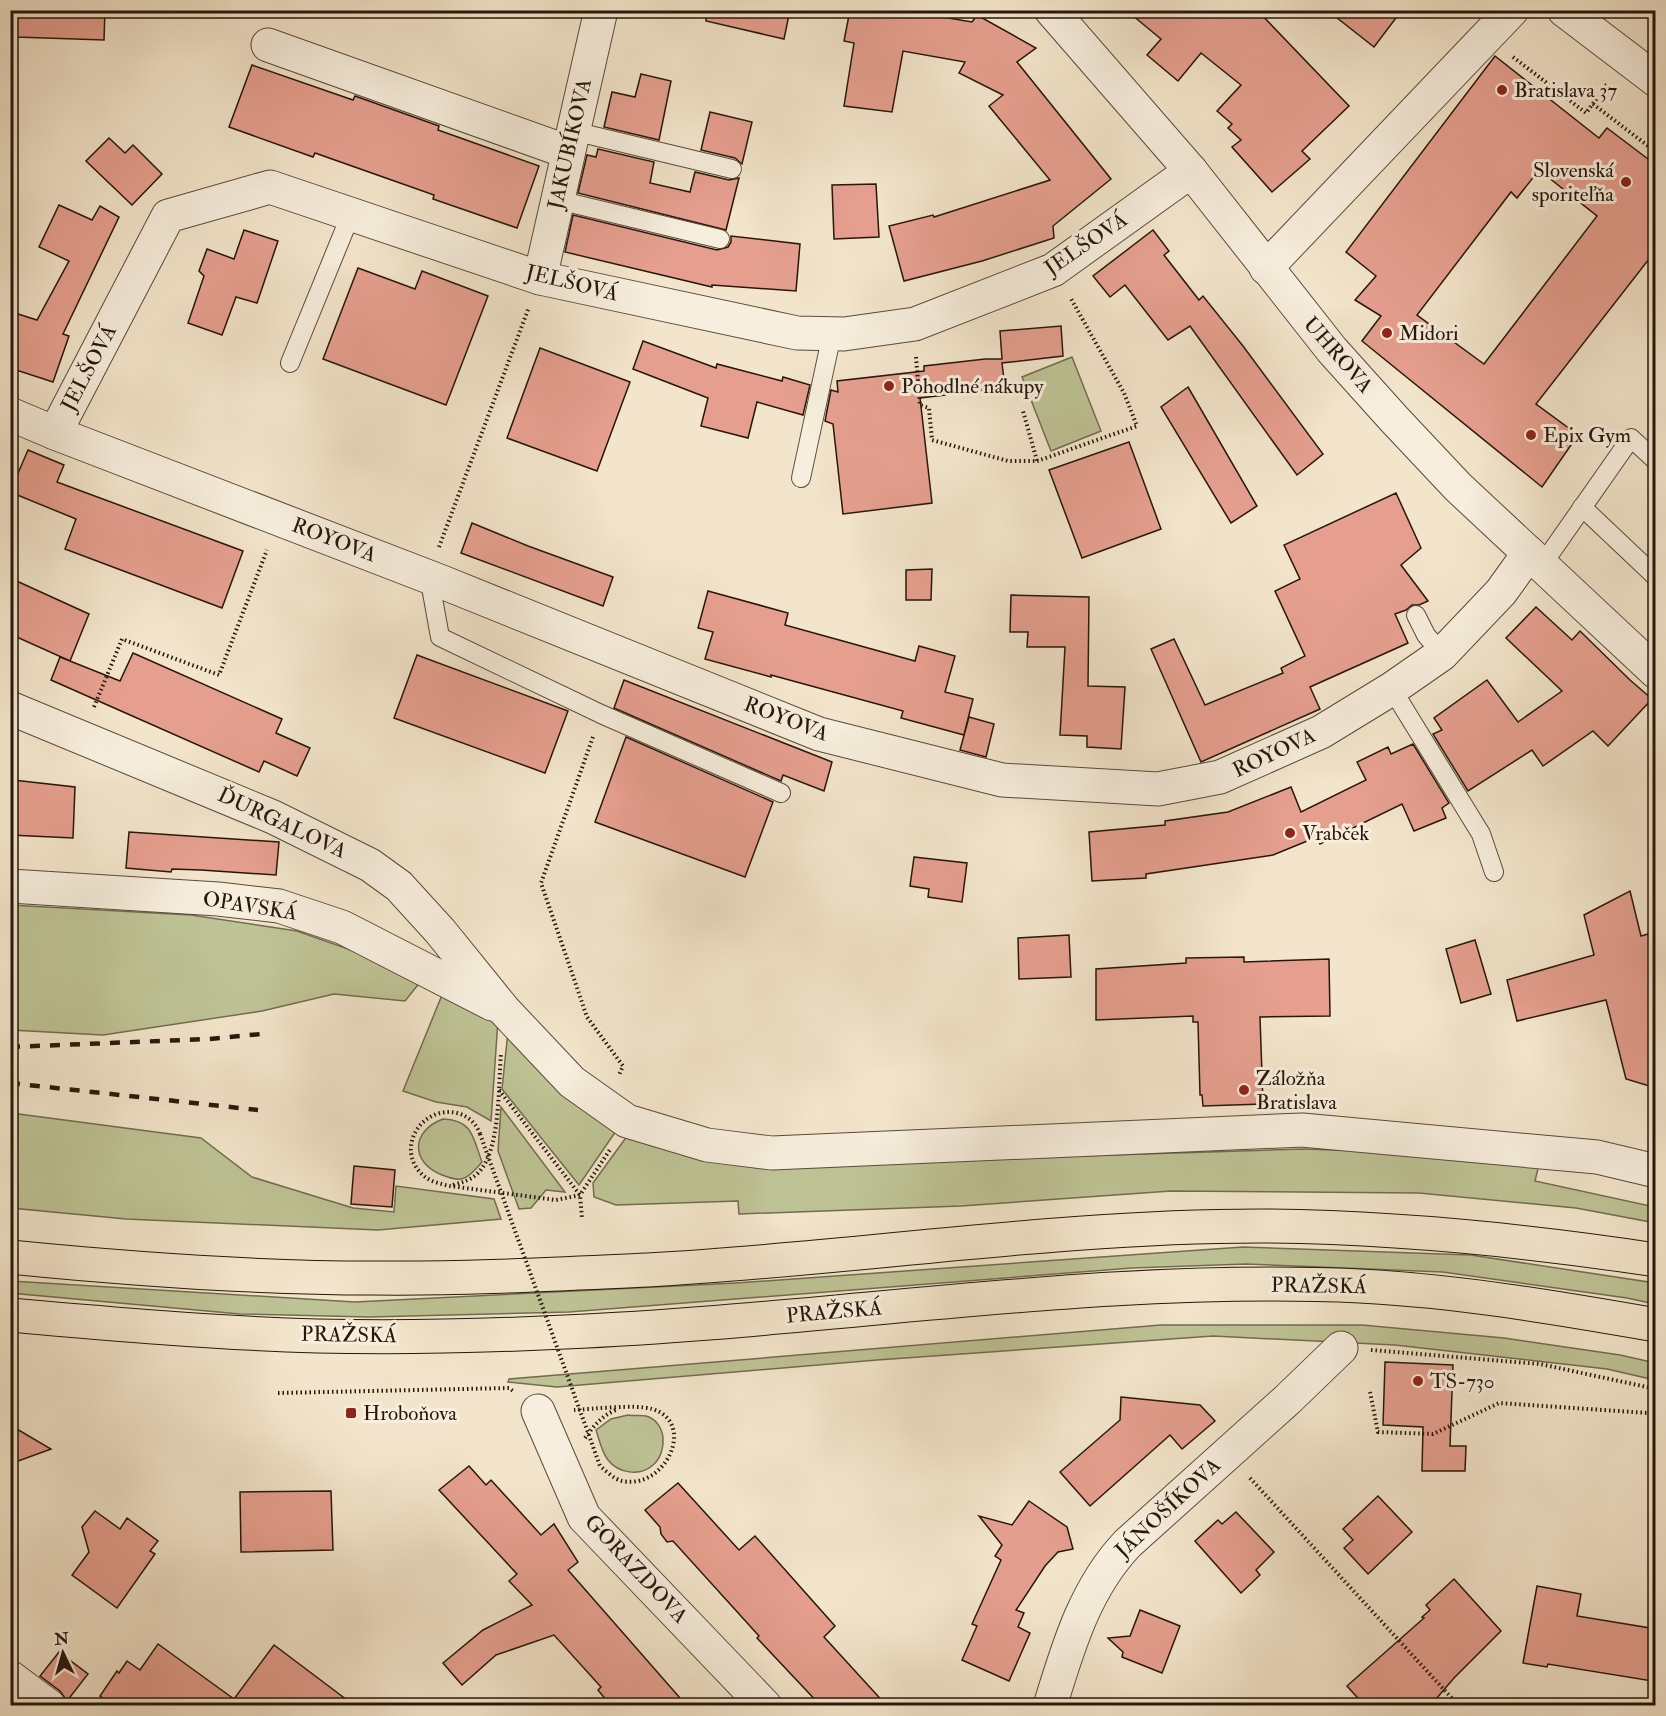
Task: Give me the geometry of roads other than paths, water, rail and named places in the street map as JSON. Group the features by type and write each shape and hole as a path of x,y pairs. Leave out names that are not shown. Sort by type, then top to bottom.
{"main road":[{"path":"10,1257 133,1269 252,1275 476,1278 652,1269 1038,1236 1258,1226 1471,1235 1656,1260"},
{"name":"PRAŽSKÁ","path":"10,1316 316,1336 453,1336 569,1332 728,1322 1036,1294 1160,1286 1261,1285 1361,1286 1481,1297 1656,1325"}],"street":[{"name":"JAKUBÍKOVA","path":"540,278 601,10"},
{"name":"UHROVA","path":"1051,10 1191,171 1332,350 1394,419 1458,487 1656,672"},
{"path":"1266,268 1512,10"},
{"path":"1564,10 1656,80"},
{"path":"268,45 571,142"},
{"name":"JELŠOVÁ","path":"55,433 168,216 270,187 540,278 797,333 844,334 915,324 1053,270 1191,171"},
{"name":"ROYOVA","path":"10,414 429,576 819,734 1002,780 1158,789 1220,777 1321,732 1394,688 1442,654 1536,559"},
{"name":"ĎURGALOVA","path":"10,708 273,817 369,865 399,886 440,931 504,1010"},
{"name":"OPAVSKÁ","path":"10,886 219,899 279,906 342,927 504,1010"},
{"path":"504,1010 572,1082 627,1121 707,1145 735,1150 772,1153 811,1152 1302,1130 1597,1157 1656,1172"},
{"name":"JÁNOŠÍKOVA","path":"1050,1706 1086,1604 1098,1579 1113,1559 1341,1348"},
{"name":"GORAZDOVA","path":"538,1411 584,1517 765,1706"},
{"path":"10,1677 49,1706"}],"lane":[{"path":"571,142 732,169"},
{"path":"558,200 720,239"},
{"path":"290,363 351,214"},
{"path":"801,478 832,334"},
{"path":"1536,559 1582,507 1631,438 1656,461"},
{"path":"1582,507 1656,577"},
{"path":"429,576 440,636 601,714 781,794"},
{"path":"1416,615 1426,636 1442,654"},
{"path":"1394,688 1400,702 1481,834 1494,872"}],"railway":[{"path":"10,1047 209,1039 261,1034"},
{"path":"10,1083 258,1110"}],"place":[{"name":"Bratislava 37","path":"1502,90"},
{"name":"Slovenská sporiteľňa","path":"1626,182"},
{"name":"Midori","path":"1387,333"},
{"name":"Pohodlné nákupy","path":"889,386"},
{"name":"Epix Gym","path":"1531,435"},
{"name":"Vrabček","path":"1290,833"},
{"name":"Záložňa Bratislava","path":"1244,1090"},
{"name":"TS-730","path":"1418,1381"},
{"name":"Hroboňova","path":"351,1413"}]}
